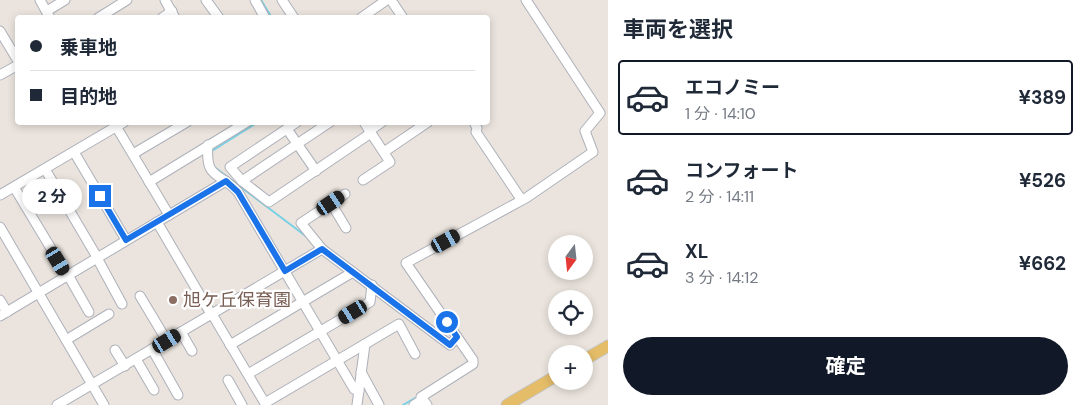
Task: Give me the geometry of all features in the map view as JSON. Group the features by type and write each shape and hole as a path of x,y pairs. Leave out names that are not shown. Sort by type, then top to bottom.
{"main road":[{"path":"593,355 608,346"},
{"path":"507,405 548,381"}],"street":[{"path":"40,0 48,14 65,0"},
{"path":"103,15 127,0"},
{"path":"165,0 174,14"},
{"path":"206,0 217,15"},
{"path":"255,0 263,15"},
{"path":"365,15 385,0 394,15"},
{"path":"391,0 401,15"},
{"path":"414,405 425,402 422,397 473,364 457,337 406,263 521,199 593,152 585,131 600,113 526,0"},
{"path":"287,2 293,15"},
{"path":"0,31 15,58"},
{"path":"0,76 15,65"},
{"path":"0,195 116,125"},
{"path":"118,125 132,154 169,215"},
{"path":"132,154 181,125"},
{"path":"148,182 240,125"},
{"path":"293,125 230,167 242,181 269,202 378,125"},
{"path":"242,181 326,125"},
{"path":"363,180 390,162 366,125"},
{"path":"384,152 424,125"},
{"path":"476,127 521,199"},
{"path":"287,129 316,170"},
{"path":"208,146 207,164 214,174 238,192 354,389 359,391"},
{"path":"74,152 126,240"},
{"path":"45,169 122,304"},
{"path":"0,300 3,314 227,182 234,173"},
{"path":"14,187 89,312"},
{"path":"345,194 301,223 310,235 320,247 450,345 457,337"},
{"path":"331,203 346,228"},
{"path":"157,222 265,404 399,324 415,354"},
{"path":"0,227 104,405"},
{"path":"57,405 285,271 320,247"},
{"path":"230,345 353,272"},
{"path":"248,374 370,302 372,286"},
{"path":"140,296 167,341"},
{"path":"66,340 109,314"},
{"path":"181,332 192,351"},
{"path":"357,405 365,344"},
{"path":"115,350 125,366"},
{"path":"152,350 178,395"},
{"path":"136,359 154,390"},
{"path":"361,372 379,405"},
{"path":"228,380 242,405"}],"waterway":[{"path":"261,0 270,15"},
{"path":"212,151 253,125"},
{"path":"213,166 307,237"},
{"path":"403,405 415,398"}],"place":[{"name":"旭ケ丘保育園","path":"173,300"}],"route":[{"path":"100,196 126,240 226,181 229,182 238,192 285,271 322,249 450,345 457,337 447,322"}]}
